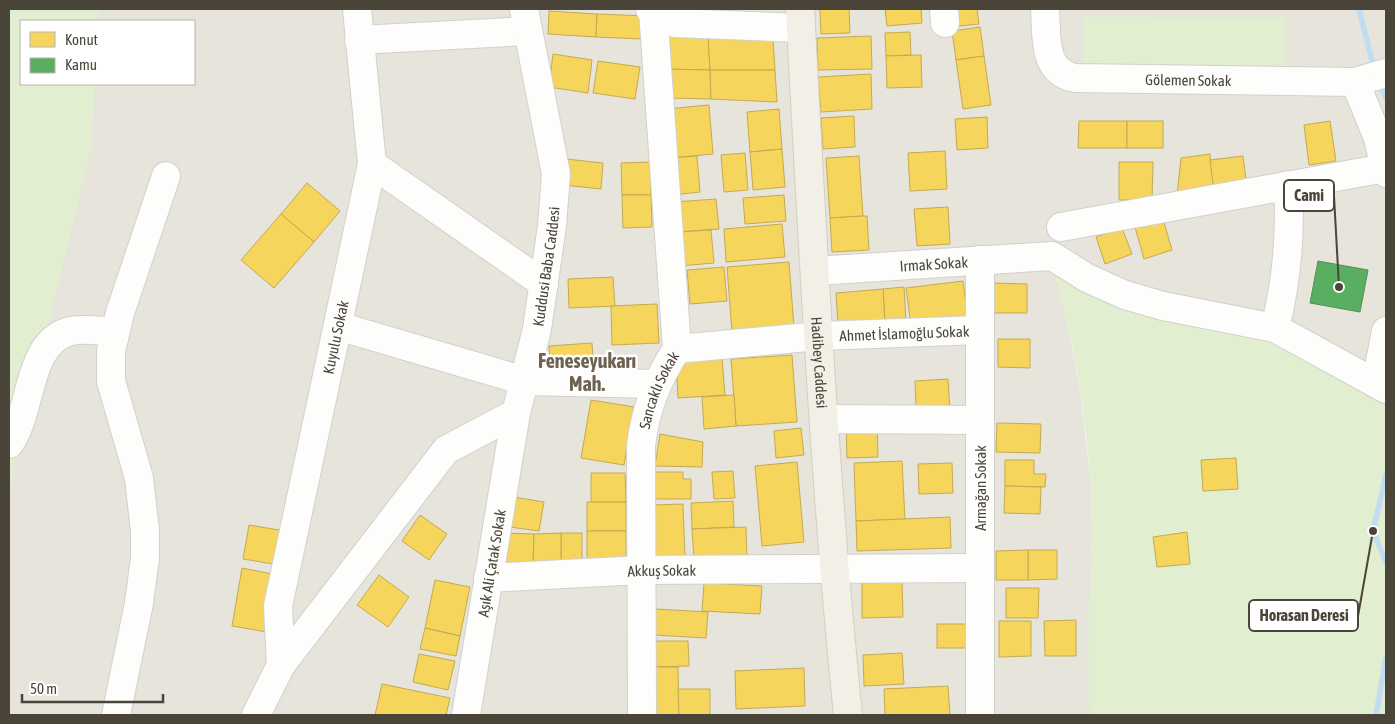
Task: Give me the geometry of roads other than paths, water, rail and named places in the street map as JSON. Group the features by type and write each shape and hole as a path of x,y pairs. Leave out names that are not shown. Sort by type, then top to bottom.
{"main road":[{"name":"Hadibey Caddesi","path":"801,18 834,568 848,715"}],"street":[{"name":"Kuyulu Sokak","path":"281,665 278,606 372,164 357,9"},
{"path":"651,9 675,23 801,18"},
{"name":"Sancaklı Sokak","path":"642,715 641,446 647,410 657,384 678,349 651,9"},
{"name":"Gölemen Sokak","path":"1045,9 1049,57 1054,68 1067,77 1355,82 1386,73"},
{"path":"359,40 526,20"},
{"name":"Kuddusi Baba Caddesi","path":"516,413 525,381 544,284 556,174 526,20"},
{"path":"1061,226 1288,185 1386,170 1378,138 1355,82"},
{"path":"372,164 544,284"},
{"path":"116,715 139,602 145,531 139,478 111,381 111,351 114,332 166,176"},
{"path":"1288,185 1289,249 1285,285 1275,328 1381,386 1386,331"},
{"name":"Irmak Sokak","path":"815,271 1052,256 1087,278 1125,295 1164,306 1275,328"},
{"name":"Armağan Sokak","path":"980,260 980,715"},
{"path":"338,326 525,381 657,384"},
{"name":"Ahmet İslamoğlu Sokak","path":"678,349 819,336 980,330"},
{"path":"9,444 16,431 39,360 49,344 63,334 72,331 114,332"},
{"path":"256,715 281,665 446,450 516,413"},
{"name":"Aşık Ali Çatak Sokak","path":"466,715 516,413"},
{"path":"825,419 980,420"},
{"name":"Akkuş Sokak","path":"488,578 641,570 980,568"}],"waterway":[{"path":"1359,9 1374,68"},
{"path":"1379,82 1386,98"},
{"path":"1386,475 1373,531 1386,562"},
{"path":"1376,715 1386,658"}],"place":[{"name":"Cami","path":"1339,287"},
{"name":"Horasan Deresi","path":"1373,531"}],"district":[{"name":"Feneseyukarı Mah.","path":"587,372"}]}
